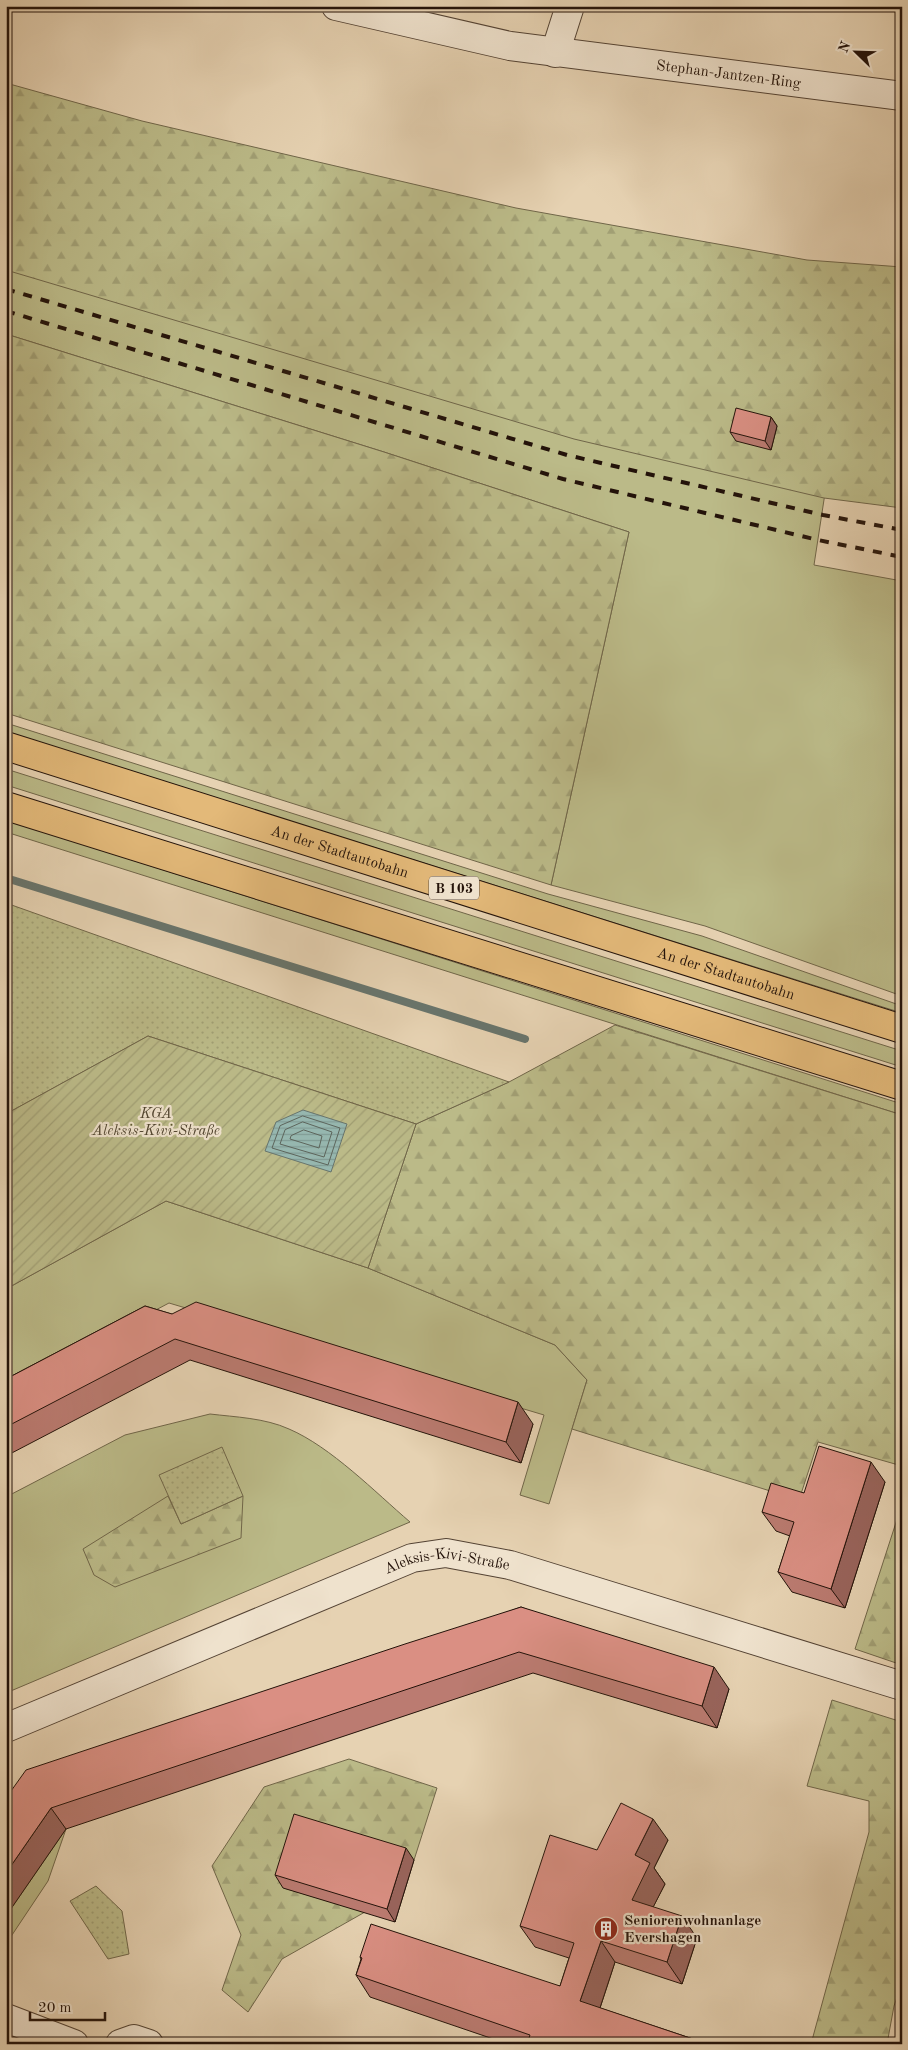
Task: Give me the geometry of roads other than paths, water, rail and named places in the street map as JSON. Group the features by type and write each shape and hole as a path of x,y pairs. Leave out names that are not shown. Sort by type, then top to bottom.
{"highway":[{"name":"An der Stadtautobahn","path":"6,746 902,1029"},
{"path":"6,806 902,1086"}],"street":[{"name":"Stephan-Jantzen-Ring","path":"336,6 433,30 510,46 902,96"},
{"path":"556,53 570,6"},
{"name":"Aleksis-Kivi-Straße","path":"6,1728 412,1558 446,1553 510,1564 902,1686"},
{"path":"6,2018 74,2044"},
{"path":"120,2044 134,2039 149,2044"}],"water":[{"path":"303,1110 347,1124 331,1172 265,1151 276,1122"}],"waterway":[{"path":"6,878 525,1039"}],"railway":[{"path":"6,289 567,455 823,515 902,530"},
{"path":"6,311 563,479 818,540 902,557"}],"place":[{"name":"Seniorenwohnanlage Evershagen","path":"606,1929"}],"park label":[{"name":"KGA Aleksis-Kivi-Straße","path":"156,1122"}]}
